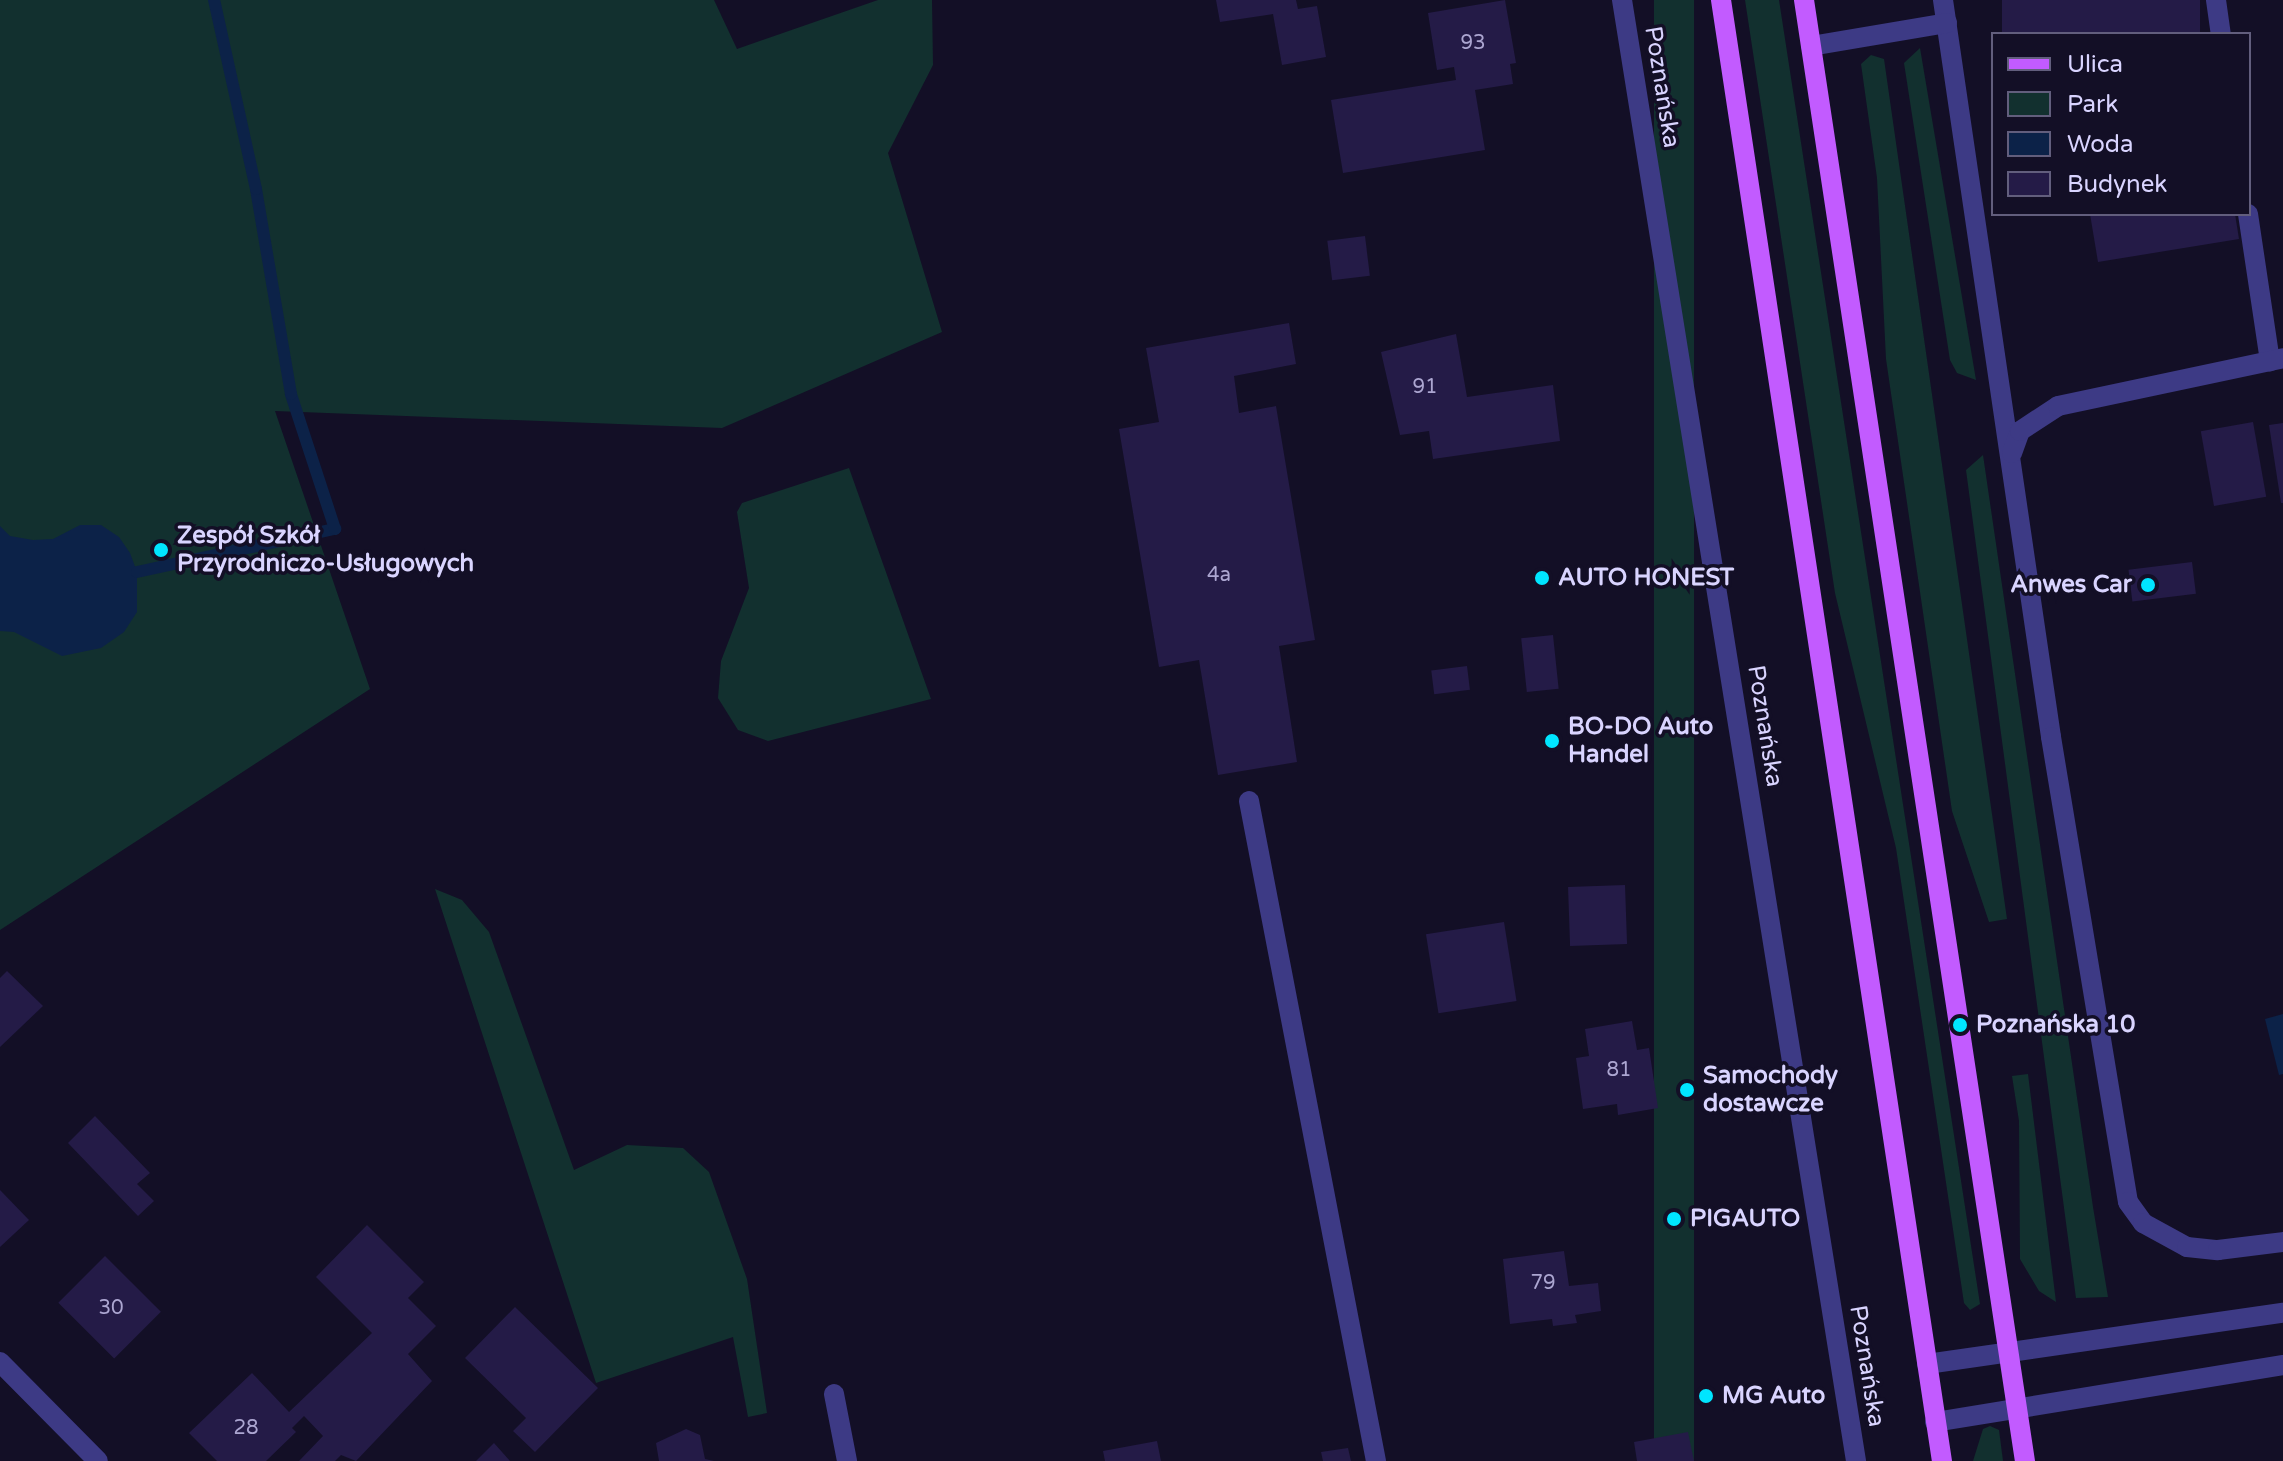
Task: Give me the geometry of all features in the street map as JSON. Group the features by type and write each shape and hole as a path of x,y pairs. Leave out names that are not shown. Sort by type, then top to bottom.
{"main road":[{"path":"1721,0 1942,1461"},
{"path":"1804,0 2025,1461"}],"street":[{"name":"Poznańska","path":"1622,0 1856,1461"},
{"path":"1943,0 1994,324 1996,375 2012,453 2054,753 2128,1202 2143,1223 2187,1247 2218,1250 2283,1242"},
{"path":"2216,0 2221,32"},
{"path":"1811,46 1947,23"},
{"path":"2012,453 2020,431 2058,406 2276,359 2248,216"},
{"path":"1249,801 1376,1461"},
{"path":"1927,1364 2283,1313"},
{"path":"0,1362 98,1461"},
{"path":"1935,1422 2017,1406 2283,1365"},
{"path":"834,1394 847,1461"}],"green space":[{"path":"0,0 714,0 737,49 878,0 932,0 933,65 888,153 942,332 722,428 275,411 370,689 0,930"},
{"path":"1654,0 1694,0 1694,1461 1654,1461"},
{"path":"1745,0 1779,0 1980,1304 1970,1310 1964,1303 1896,848 1835,593"},
{"path":"1920,48 1976,380 1957,373 1950,360 1904,63"},
{"path":"1871,55 1884,59 2007,919 1989,922 1952,811 1886,359 1877,178 1861,64"},
{"path":"1983,455 2108,1297 2076,1298 1966,470"},
{"path":"849,468 931,699 768,741 738,730 718,698 721,661 749,588 737,512 742,503"},
{"path":"435,889 462,900 489,932 574,1170 627,1145 683,1148 709,1172 747,1279 767,1413 748,1417 733,1337 596,1383"},
{"path":"2028,1074 2056,1302 2039,1291 2020,1259 2019,1121 2012,1076"},
{"path":"1990,1426 1999,1430 2003,1461 1973,1461 1983,1429"}],"water":[{"path":"80,525 101,525 119,537 130,553 137,572 137,612 124,632 101,648 62,656 14,632 0,631 0,526 10,536 33,540 53,539"},
{"path":"2283,1014 2283,1074 2279,1075 2265,1019"}],"building":[{"path":"1216,0 1296,0 1298,9 1317,6 1326,57 1282,65 1273,14 1220,22"},
{"path":"1505,0 1516,63 1510,64 1513,84 1475,90 1485,150 1343,173 1331,100 1456,80 1454,67 1437,70 1428,13"},
{"path":"2002,0 2200,0 2200,32 2002,32"},
{"path":"2090,216 2235,216 2239,239 2098,262"},
{"path":"1365,236 1370,276 1332,280 1327,241"},
{"path":"1289,323 1296,364 1234,376 1239,413 1276,406 1315,640 1279,646 1297,762 1218,775 1199,660 1159,667 1119,429 1159,422 1146,348"},
{"path":"1456,334 1467,397 1553,385 1560,441 1433,459 1429,431 1400,435 1381,352"},
{"path":"2253,422 2266,497 2214,506 2201,431"},
{"path":"2283,423 2283,503 2281,503 2269,425"},
{"path":"2192,562 2196,594 2132,602 2128,570"},
{"path":"1553,635 1559,689 1527,692 1521,638"},
{"path":"1467,666 1470,690 1434,694 1431,670"},
{"path":"1625,885 1627,944 1570,946 1568,887"},
{"path":"1504,922 1517,1001 1438,1013 1426,934"},
{"path":"7,971 43,1006 0,1047 0,978"},
{"path":"1632,1021 1637,1050 1649,1048 1658,1108 1618,1115 1617,1104 1583,1109 1576,1058 1589,1056 1585,1029"},
{"path":"95,1116 150,1173 137,1184 154,1201 138,1216 68,1143"},
{"path":"0,1190 29,1220 0,1247"},
{"path":"367,1225 424,1282 408,1298 436,1326 408,1354 432,1381 356,1461 341,1455 335,1461 299,1461 323,1436 304,1416 292,1428 296,1432 266,1461 217,1461 189,1433 252,1373 289,1412 372,1333 316,1277"},
{"path":"1564,1251 1569,1286 1598,1283 1601,1311 1575,1315 1577,1323 1553,1326 1552,1319 1510,1324 1503,1259"},
{"path":"105,1256 161,1312 114,1359 58,1303"},
{"path":"515,1307 598,1388 535,1452 513,1431 526,1418 465,1358"},
{"path":"686,1429 700,1435 705,1459 714,1461 659,1461 656,1443"},
{"path":"1688,1432 1694,1461 1637,1461 1634,1442"},
{"path":"1157,1441 1161,1461 1105,1461 1103,1451"},
{"path":"494,1443 510,1461 476,1461"},
{"path":"1348,1448 1351,1461 1323,1461 1321,1452"}],"waterway":[{"path":"137,572 335,529 291,394 256,189 214,0"}],"place":[{"name":"Zespół Szkół Przyrodniczo-Usługowych","path":"161,550"},
{"name":"AUTO HONEST","path":"1542,578"},
{"name":"Anwes Car","path":"2148,585"},
{"name":"BO-DO Auto Handel","path":"1552,741"},
{"name":"Poznańska 10","path":"1960,1025"},
{"name":"Samochody dostawcze","path":"1687,1090"},
{"name":"PIGAUTO","path":"1674,1219"},
{"name":"MG Auto","path":"1706,1396"}]}
